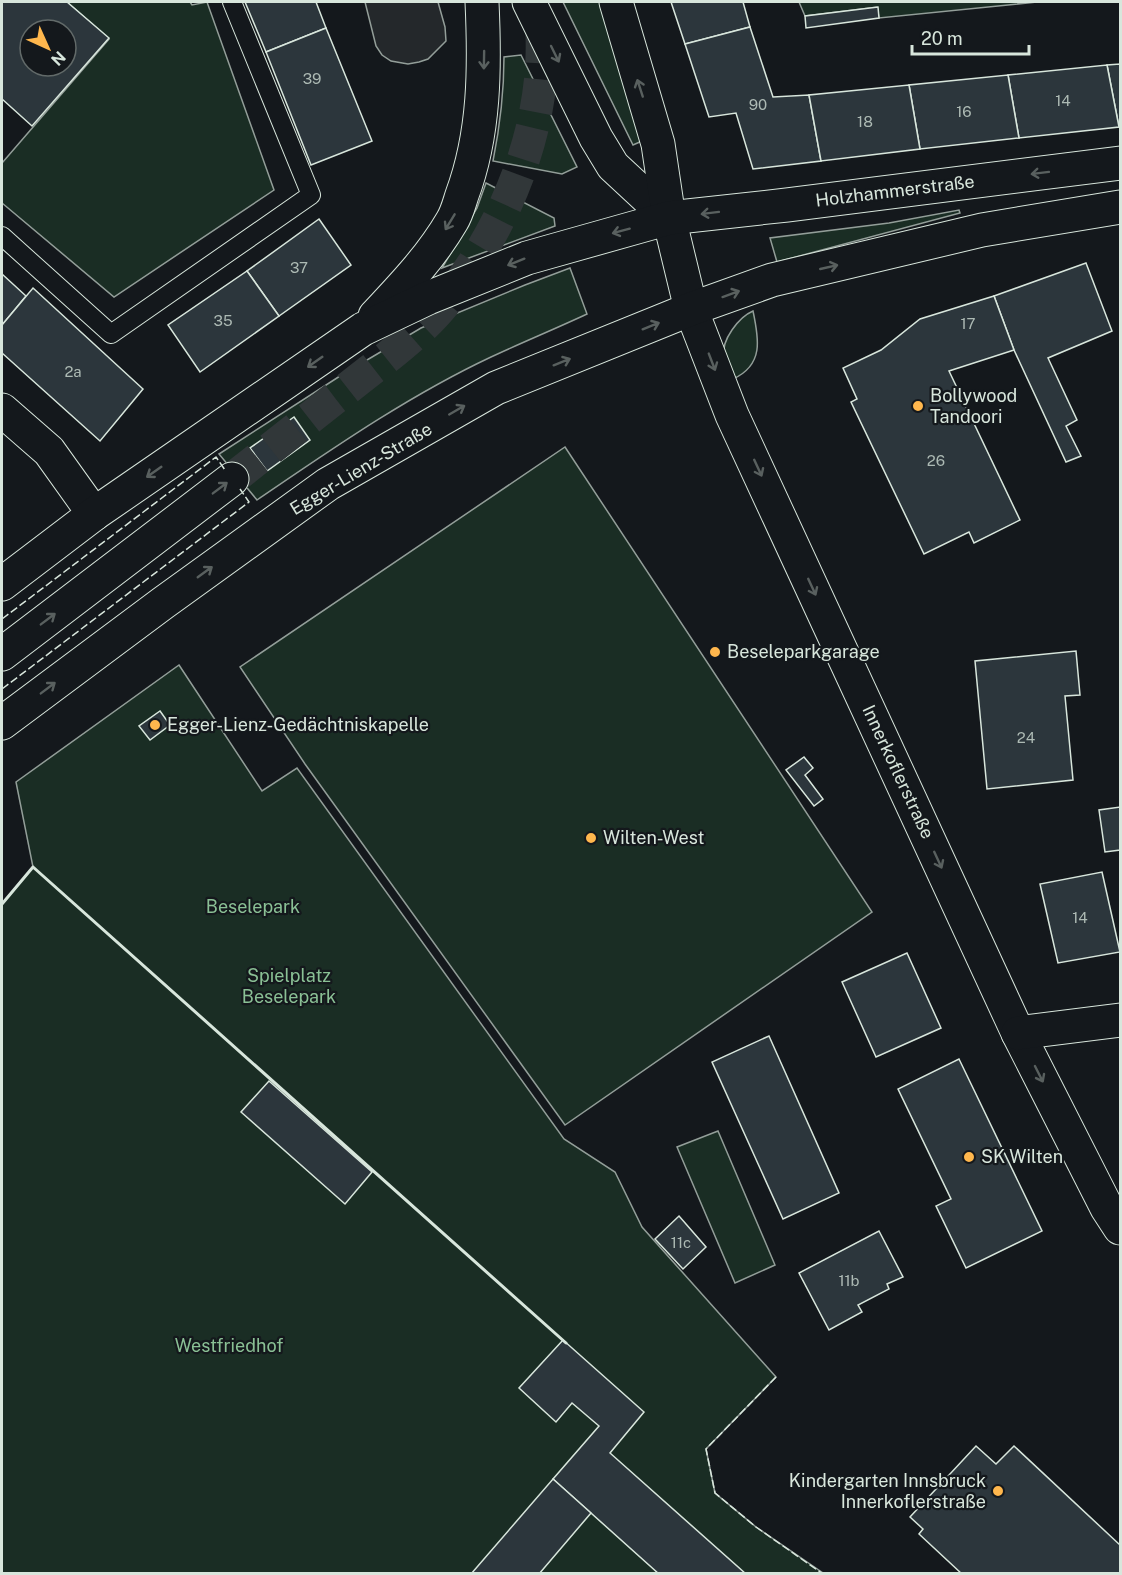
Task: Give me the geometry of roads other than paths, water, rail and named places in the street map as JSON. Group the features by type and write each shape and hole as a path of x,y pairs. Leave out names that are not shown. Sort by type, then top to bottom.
{"main road":[{"path":"363,329 422,266 454,219 472,168 478,134 485,60 482,2"},
{"path":"529,2 596,138 613,166 669,218"},
{"path":"616,2 658,144 669,218"},
{"name":"Holzhammerstraße","path":"669,218 799,204 1120,163"},
{"path":"692,309 772,280 982,230 1120,207"},
{"path":"2,584 94,514 363,329 428,298 527,258 669,218"},
{"name":"Innerkoflerstraße","path":"669,218 692,309 732,415 1018,1033 1107,1208 1120,1228"},
{"name":"Egger-Lienz-Straße","path":"2,723 328,484 496,388 692,309"},
{"path":"2,410 49,451 94,514"},
{"path":"2,654 232,479"},
{"path":"1018,1033 1120,1020"}],"lane":[{"path":"2,236 111,334 310,195 232,2"}],"tunnel":[{"path":"232,479 414,335 443,305 466,275 505,207 531,134 542,57 541,19"}],"place":[{"name":"Bollywood Tandoori","path":"918,406"},
{"name":"Beseleparkgarage","path":"715,652"},
{"name":"Egger-Lienz-Gedächtniskapelle","path":"155,725"},
{"name":"Wilten-West","path":"591,838"},
{"name":"SK Wilten","path":"969,1157"},
{"name":"Kindergarten Innsbruck Innerkoflerstraße","path":"998,1491"}],"park label":[{"name":"Beselepark","path":"253,907"},
{"name":"Spielplatz Beselepark","path":"289,986"},
{"name":"Westfriedhof","path":"229,1346"}]}
